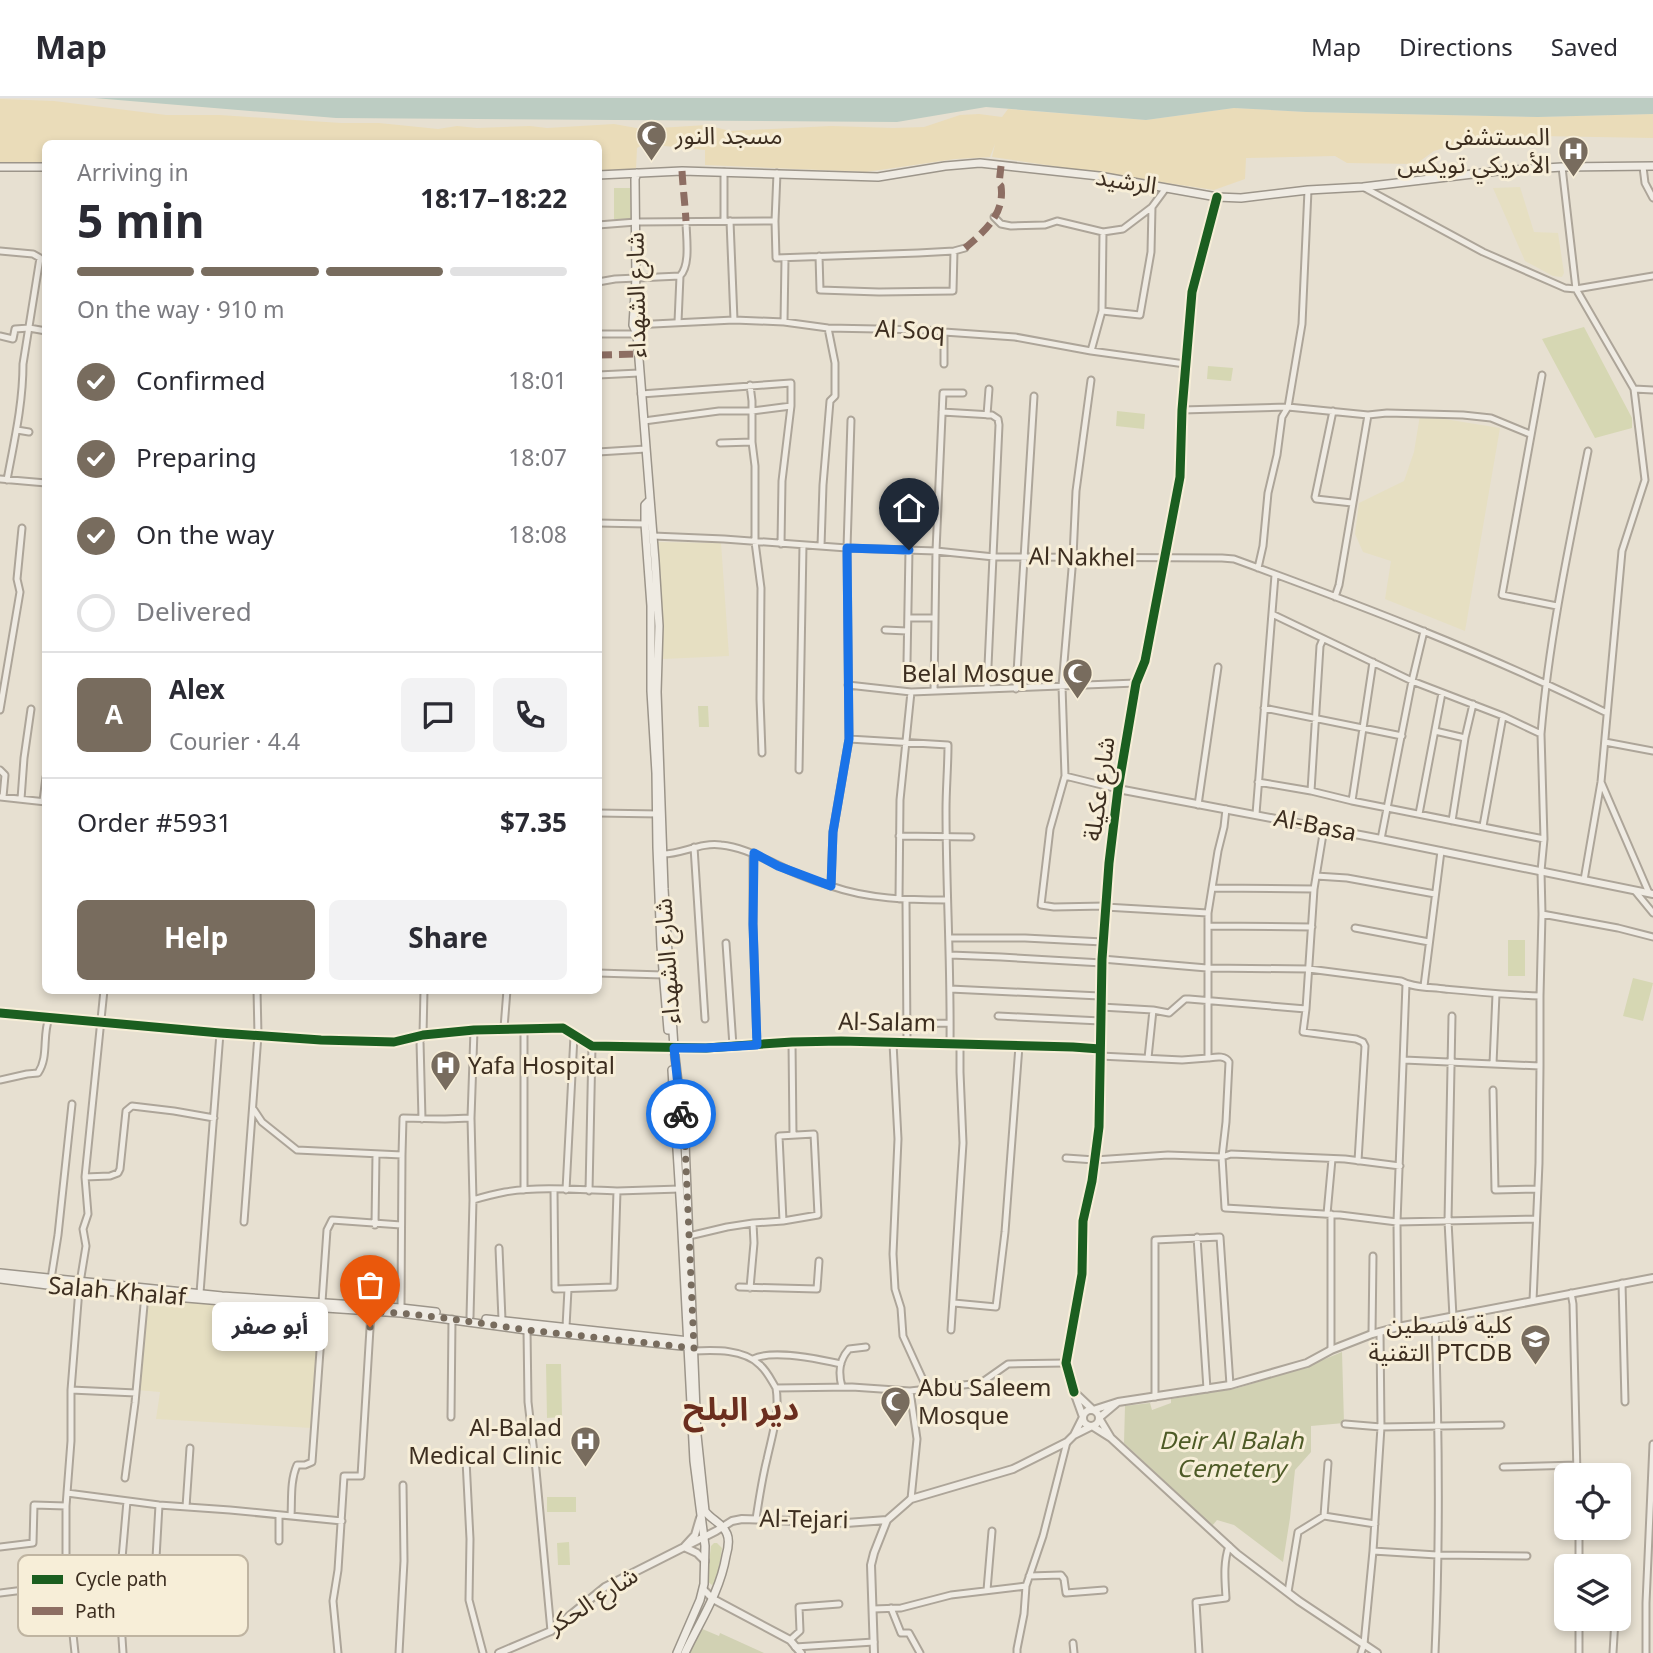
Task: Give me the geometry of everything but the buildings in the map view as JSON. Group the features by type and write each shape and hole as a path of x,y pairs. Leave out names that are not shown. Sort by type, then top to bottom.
{"main road":[{"name":"الرشيد","path":"602,175 682,171 878,177 980,163 1099,176 1217,197 1241,198 1446,176 1562,167 1653,166"},
{"path":"0,167 42,167"},
{"name":"شارع الشهداء","path":"636,173 633,325 637,334 649,501 650,691 663,853 680,1189 705,1511 723,1527"},
{"name":"شارع الشهداء","path":"649,525 653,536 659,626 657,692 663,975 685,1143 694,1461 705,1561 703,1589 677,1653"},
{"path":"0,1273 51,1279 80,1286 200,1293 566,1327 692,1346"},
{"name":"Salah Khalaf","path":"0,1279 234,1303 323,1305 371,1312 401,1310 527,1330 692,1346"},
{"path":"685,1653 723,1574 729,1543 723,1527"}],"street":[{"path":"1562,167 1576,289 1634,389 1645,480 1622,551 1601,782 1584,880"},
{"path":"1643,167 1645,183 1653,198"},
{"path":"724,172 734,320"},
{"path":"777,173 776,258 954,251 965,248"},
{"path":"1363,187 1483,252 1564,288 1576,289 1653,276"},
{"path":"994,218 1001,224 1011,226 1045,225 1057,221 1103,232 1123,229 1152,207 1166,188"},
{"path":"1258,568 1268,493 1282,417 1288,407 1302,324 1308,190"},
{"name":"شارع عكيلة","path":"1083,1417 1066,1363 1082,1274 1083,1221 1092,1181 1099,1127 1100,996 1105,906 1118,789 1136,683 1145,662 1180,477 1182,410 1192,292 1217,197"},
{"path":"1102,311 1140,315 1151,252 1152,207"},
{"path":"602,281 680,276 687,263 686,221"},
{"path":"602,225 775,221"},
{"path":"1091,351 1102,311 1103,232"},
{"path":"0,251 33,254 40,258 23,365 17,430 3,480 42,482"},
{"path":"819,256 820,290 953,291 954,251"},
{"path":"784,322 785,259"},
{"path":"678,322 680,276"},
{"name":"Al Soq","path":"633,325 734,320 784,322 828,328 927,330 1015,337 1185,364"},
{"path":"821,546 830,401 835,396 835,363 828,328"},
{"path":"0,336 13,339 15,329 42,330"},
{"path":"944,332 944,364"},
{"path":"602,334 637,334"},
{"path":"602,375 639,373"},
{"path":"1542,375 1502,595 1557,606"},
{"path":"1091,380 1076,491 1062,686 1065,776 1050,829 1041,905 1208,913"},
{"path":"641,394 791,383 791,406 782,481 781,544"},
{"path":"750,385 755,466 754,542 761,588 762,753"},
{"path":"987,415 989,389"},
{"path":"1634,389 1653,390"},
{"path":"934,691 936,551 943,393 963,393"},
{"path":"1016,689 1034,396"},
{"path":"644,421 719,411 751,411 791,406"},
{"path":"1182,410 1288,407 1368,415 1428,413 1491,418 1530,434"},
{"path":"1333,411 1315,497 1352,503"},
{"path":"942,412 992,415 998,419 988,688"},
{"path":"1335,597 1368,415"},
{"path":"831,886 833,832 849,739 847,548 850,420"},
{"path":"17,430 29,432"},
{"path":"720,443 752,442"},
{"path":"602,452 646,449"},
{"path":"1532,1301 1538,1189 1541,871 1544,839 1541,734 1545,683 1557,606 1588,451"},
{"path":"1645,480 1653,484"},
{"path":"602,523 649,525"},
{"path":"0,710 20,592 17,579 22,528"},
{"name":"Al Nakhel","path":"653,536 936,551 994,557 1234,559 1424,631 1545,683 1606,713"},
{"path":"799,770 803,545"},
{"path":"907,662 909,550"},
{"path":"1256,814 1275,575"},
{"path":"1272,614 1412,681 1503,716 1541,734"},
{"path":"909,618 935,618"},
{"path":"885,630 907,631"},
{"path":"1381,839 1424,631"},
{"path":"1311,790 1320,646 1323,639"},
{"path":"1352,801 1373,662"},
{"path":"1198,805 1218,667"},
{"path":"848,685 911,692 1136,683"},
{"path":"908,1042 899,836 911,692"},
{"path":"1419,814 1442,693"},
{"path":"1452,821 1473,704"},
{"path":"1264,708 1402,736"},
{"path":"21,799 31,709"},
{"path":"1483,825 1503,716"},
{"path":"1434,731 1465,738"},
{"path":"849,739 948,745 946,810 950,1043"},
{"path":"1605,742 1653,751"},
{"path":"0,770 5,775 1,797 42,801"},
{"name":"Al-Basa","path":"1065,776 1198,805 1256,814 1651,893"},
{"path":"1258,782 1311,790 1352,801 1544,839"},
{"path":"1601,782 1651,893"},
{"path":"1226,809 1208,913 1207,968 1208,1058 1223,1057 1229,1062 1222,1157 1225,1208 1329,1214 1397,1222 1536,1219"},
{"path":"602,813 659,814"},
{"path":"1324,828 1314,889 1303,1032 1359,1039 1365,1046 1358,1161"},
{"path":"899,836 971,837"},
{"path":"663,853 671,854 718,844 754,853 778,866 860,895 947,900"},
{"path":"694,847 705,1019"},
{"path":"1424,986 1441,851"},
{"path":"754,853 753,924 757,1045"},
{"path":"1316,876 1347,878 1435,894"},
{"path":"1212,888 1314,889"},
{"path":"1634,890 1653,912"},
{"path":"1542,914 1653,937"},
{"path":"1208,926 1312,927"},
{"path":"1355,928 1429,942"},
{"path":"948,938 1025,937 1103,942"},
{"path":"726,943 733,1046"},
{"path":"950,955 1207,968 1309,969 1401,981 1406,984 1540,996"},
{"path":"602,973 663,975"},
{"path":"1398,1327 1397,1222 1406,984"},
{"path":"950,989 1100,996"},
{"path":"66,1555 71,1390 86,1246 83,1229 88,1214 85,1177 104,994"},
{"path":"244,1222 254,1110 257,994"},
{"path":"422,1119 420,1041 423,1035 424,994"},
{"path":"504,1028 507,994"},
{"path":"1493,1064 1496,994"},
{"path":"1101,1007 1169,1013 1185,999 1306,1009"},
{"path":"1148,1058 1153,1010"},
{"path":"0,1013 220,1033 394,1042 423,1035 474,1030 563,1028 592,1046 589,1191"},
{"path":"998,1016 1101,1021"},
{"path":"1452,1016 1448,1221 1453,1317"},
{"path":"0,1080 38,1073 43,1065 49,1018"},
{"path":"908,1024 950,1023"},
{"path":"524,1028 524,1190"},
{"path":"470,1317 474,1030"},
{"path":"200,1293 220,1033"},
{"path":"566,1190 574,1035"},
{"name":"Al-Salam","path":"592,1046 706,1048 841,1041 960,1043 1148,1058 1208,1058"},
{"path":"792,1042 793,1135"},
{"path":"893,1043 898,1139 893,1254 895,1289 901,1308 904,1336 925,1389"},
{"path":"951,1330 963,1143 960,1043"},
{"path":"954,1303 996,1307 1005,1232 1019,1046"},
{"path":"1404,1060 1540,1066"},
{"path":"1493,1090 1495,1190 1538,1189"},
{"path":"51,1279 72,1104"},
{"path":"85,1177 110,1176 120,1170 125,1111 132,1106 214,1118"},
{"path":"254,1110 262,1122 297,1150 402,1155"},
{"path":"401,1310 403,1118 471,1118"},
{"path":"689,1236 727,1227 783,1221 818,1215 814,1134 779,1136 783,1221"},
{"path":"375,1225 376,1154"},
{"path":"1066,1158 1095,1160 1168,1155 1222,1157 1231,1154 1332,1159 1400,1166"},
{"path":"1331,1350 1329,1214 1332,1159"},
{"path":"473,1200 524,1190 680,1189"},
{"path":"554,1190 555,1289 614,1287 617,1191"},
{"path":"291,1516 292,1475 295,1467 312,1462 327,1230 331,1220 401,1225"},
{"path":"750,1288 753,1223"},
{"path":"1197,1237 1207,1389"},
{"path":"1155,1397 1155,1240 1220,1237 1230,1385"},
{"path":"499,1248 502,1321"},
{"path":"1362,1653 1373,1551 1381,1426 1373,1256"},
{"path":"739,1287 817,1289 819,1261"},
{"path":"874,1653 871,1564 887,1520 911,1499 1013,1469 1067,1442 1074,1435 1086,1412 1118,1402 1230,1385 1307,1363 1331,1350 1398,1327 1653,1279"},
{"path":"1622,1283 1625,1402"},
{"path":"566,1327 568,1289"},
{"path":"1571,1293 1577,1463"},
{"path":"125,1478 145,1294"},
{"path":"338,1653 333,1601 344,1476 361,1476 371,1312"},
{"path":"450,1417 452,1319"},
{"path":"1435,1321 1439,1425 1435,1653"},
{"path":"527,1330 528,1402 537,1470 551,1631"},
{"path":"692,1346 740,1354 753,1359 763,1368 776,1388 776,1413 756,1519"},
{"path":"842,1387 839,1376 843,1356 849,1349 866,1347"},
{"path":"753,1359 761,1356 790,1356 841,1364"},
{"path":"776,1388 842,1387 910,1391 981,1383 1008,1364 1066,1363"},
{"path":"71,1390 135,1392"},
{"path":"910,1391 917,1439 911,1499"},
{"path":"1074,1392 1098,1413 1111,1438"},
{"path":"1074,1435 1098,1423 1099,1418 1118,1402"},
{"path":"1083,1417 1086,1424 1111,1438 1229,1546 1299,1601 1377,1653"},
{"path":"1345,1424 1501,1425"},
{"path":"1017,1653 1026,1586 1043,1536 1067,1442"},
{"path":"1646,1653 1653,1444"},
{"path":"186,1507 190,1448"},
{"path":"466,1460 470,1539 469,1600 483,1653"},
{"path":"1324,1516 1328,1463"},
{"path":"1503,1467 1554,1466"},
{"path":"399,1653 404,1561 402,1485"},
{"path":"67,1493 159,1506 342,1521"},
{"path":"122,1555 127,1501"},
{"path":"0,1547 33,1543 34,1505 66,1506"},
{"path":"156,1555 159,1506"},
{"path":"279,1515 279,1541"},
{"path":"700,1515 695,1535 684,1547 698,1553 705,1561"},
{"path":"1288,1592 1298,1532 1324,1516 1375,1524"},
{"name":"Al-Tejari","path":"723,1527 737,1520 756,1519 846,1523 887,1520"},
{"name":"شارع الحكر","path":"499,1653 551,1631 605,1587 723,1527"},
{"path":"986,1590 992,1531"},
{"path":"1199,1653 1196,1602 1226,1598 1225,1564 1229,1546"},
{"path":"1373,1551 1527,1556"},
{"path":"1029,1576 1061,1575 1066,1593 1104,1590"},
{"path":"873,1609 901,1608 951,1595 1026,1586"},
{"path":"703,1589 713,1599 793,1644 801,1653"},
{"path":"0,1593 18,1591"},
{"path":"793,1644 800,1631 799,1607 838,1604"},
{"path":"891,1608 901,1633 909,1633 920,1653"},
{"path":"1579,1631 1579,1653"},
{"path":"1613,1653 1614,1631"},
{"path":"793,1644 874,1642"},
{"path":"1073,1643 1074,1653"}],"shaded area":[{"path":"94,98 1653,98 1653,114 1538,117 1234,108 1146,120 986,107 897,122 336,118"},
{"path":"1520,187 1534,232 1558,233 1564,273 1562,277 1553,276 1525,261 1493,188"},
{"path":"1420,415 1500,428 1465,631 1385,599 1391,561 1363,552 1355,534 1359,503 1404,481 1414,452"},
{"path":"657,542 721,543 729,656 663,659"},
{"path":"148,1297 320,1314 312,1428 156,1419 160,1392 137,1390"}],"green space":[{"path":"614,188 630,188 631,219 614,219"},
{"path":"1584,327 1632,418 1632,428 1595,438 1542,339"},
{"path":"1208,366 1233,368 1231,381 1207,379"},
{"path":"1117,411 1145,414 1144,429 1116,426"},
{"path":"698,706 708,706 709,727 699,727"},
{"path":"1508,940 1525,940 1525,976 1508,976"},
{"path":"1633,978 1653,983 1643,1021 1623,1016"},
{"name":"Deir Al Balah Cemetery","path":"1342,1352 1344,1423 1311,1426 1311,1452 1295,1470 1283,1562 1234,1525 1217,1520 1212,1526 1124,1443 1125,1406 1150,1403 1152,1410 1171,1403 1171,1399 1238,1388 1303,1368"},
{"path":"546,1364 561,1364 562,1417 547,1418"},
{"path":"547,1497 576,1497 576,1512 547,1512"},
{"path":"569,1542 570,1565 558,1565 557,1543"},
{"path":"714,1543 722,1548 717,1582 712,1585 707,1581 711,1546"},
{"path":"700,1628 719,1636 720,1633 764,1653 688,1653"}],"sand":[{"path":"0,99 54,101 166,115 379,123 438,129 457,126 547,128 614,124 642,129 707,125 730,131 831,126 924,127 960,115 1002,117 1008,109 1146,120 1234,108 1538,117 1653,114 1653,138 1487,135 1434,151 1416,164 1347,163 1335,156 1246,158 1245,179 1214,190 992,157 995,144 990,157 955,159 866,172 705,165 705,150 644,144 637,148 636,169 602,171 602,140 42,140 42,164 0,164"}],"marked path":[{"path":"965,248 997,213 1001,196 1001,166"},
{"path":"682,171 686,221"},
{"path":"602,355 638,354"}],"cycle path":[{"path":"1074,1392 1066,1363 1082,1274 1083,1221 1092,1181 1099,1127 1102,959 1109,863 1136,683 1145,661 1180,477 1182,410 1192,292 1217,197"},
{"path":"0,1013 321,1040 394,1042 423,1035 474,1030 563,1028 592,1046 706,1048 841,1041 1100,1049"}],"way so far":[{"path":"370,1327 371,1312 401,1313 694,1348 685,1143 681,1114"}],"place":[{"name":"مسجد النور","path":"652,163"},
{"name":"المستشفى الأمريكي تويكس","path":"1573,178"},
{"name":"Belal Mosque","path":"1077,701"},
{"name":"Yafa Hospital","path":"445,1093"},
{"name":"أبو صفر","path":"370,1327"},
{"name":"كلية فلسطين التقنية PTCDB","path":"1535,1366"},
{"name":"Abu Saleem Mosque","path":"895,1429"},
{"name":"Al-Balad Medical Clinic","path":"585,1469"}],"district":[{"name":"دير البلح","path":"741,1410"}],"route":[{"path":"681,1114 674,1048 757,1045 753,924 754,853 778,866 831,886 833,832 849,739 847,548 909,550"}]}
